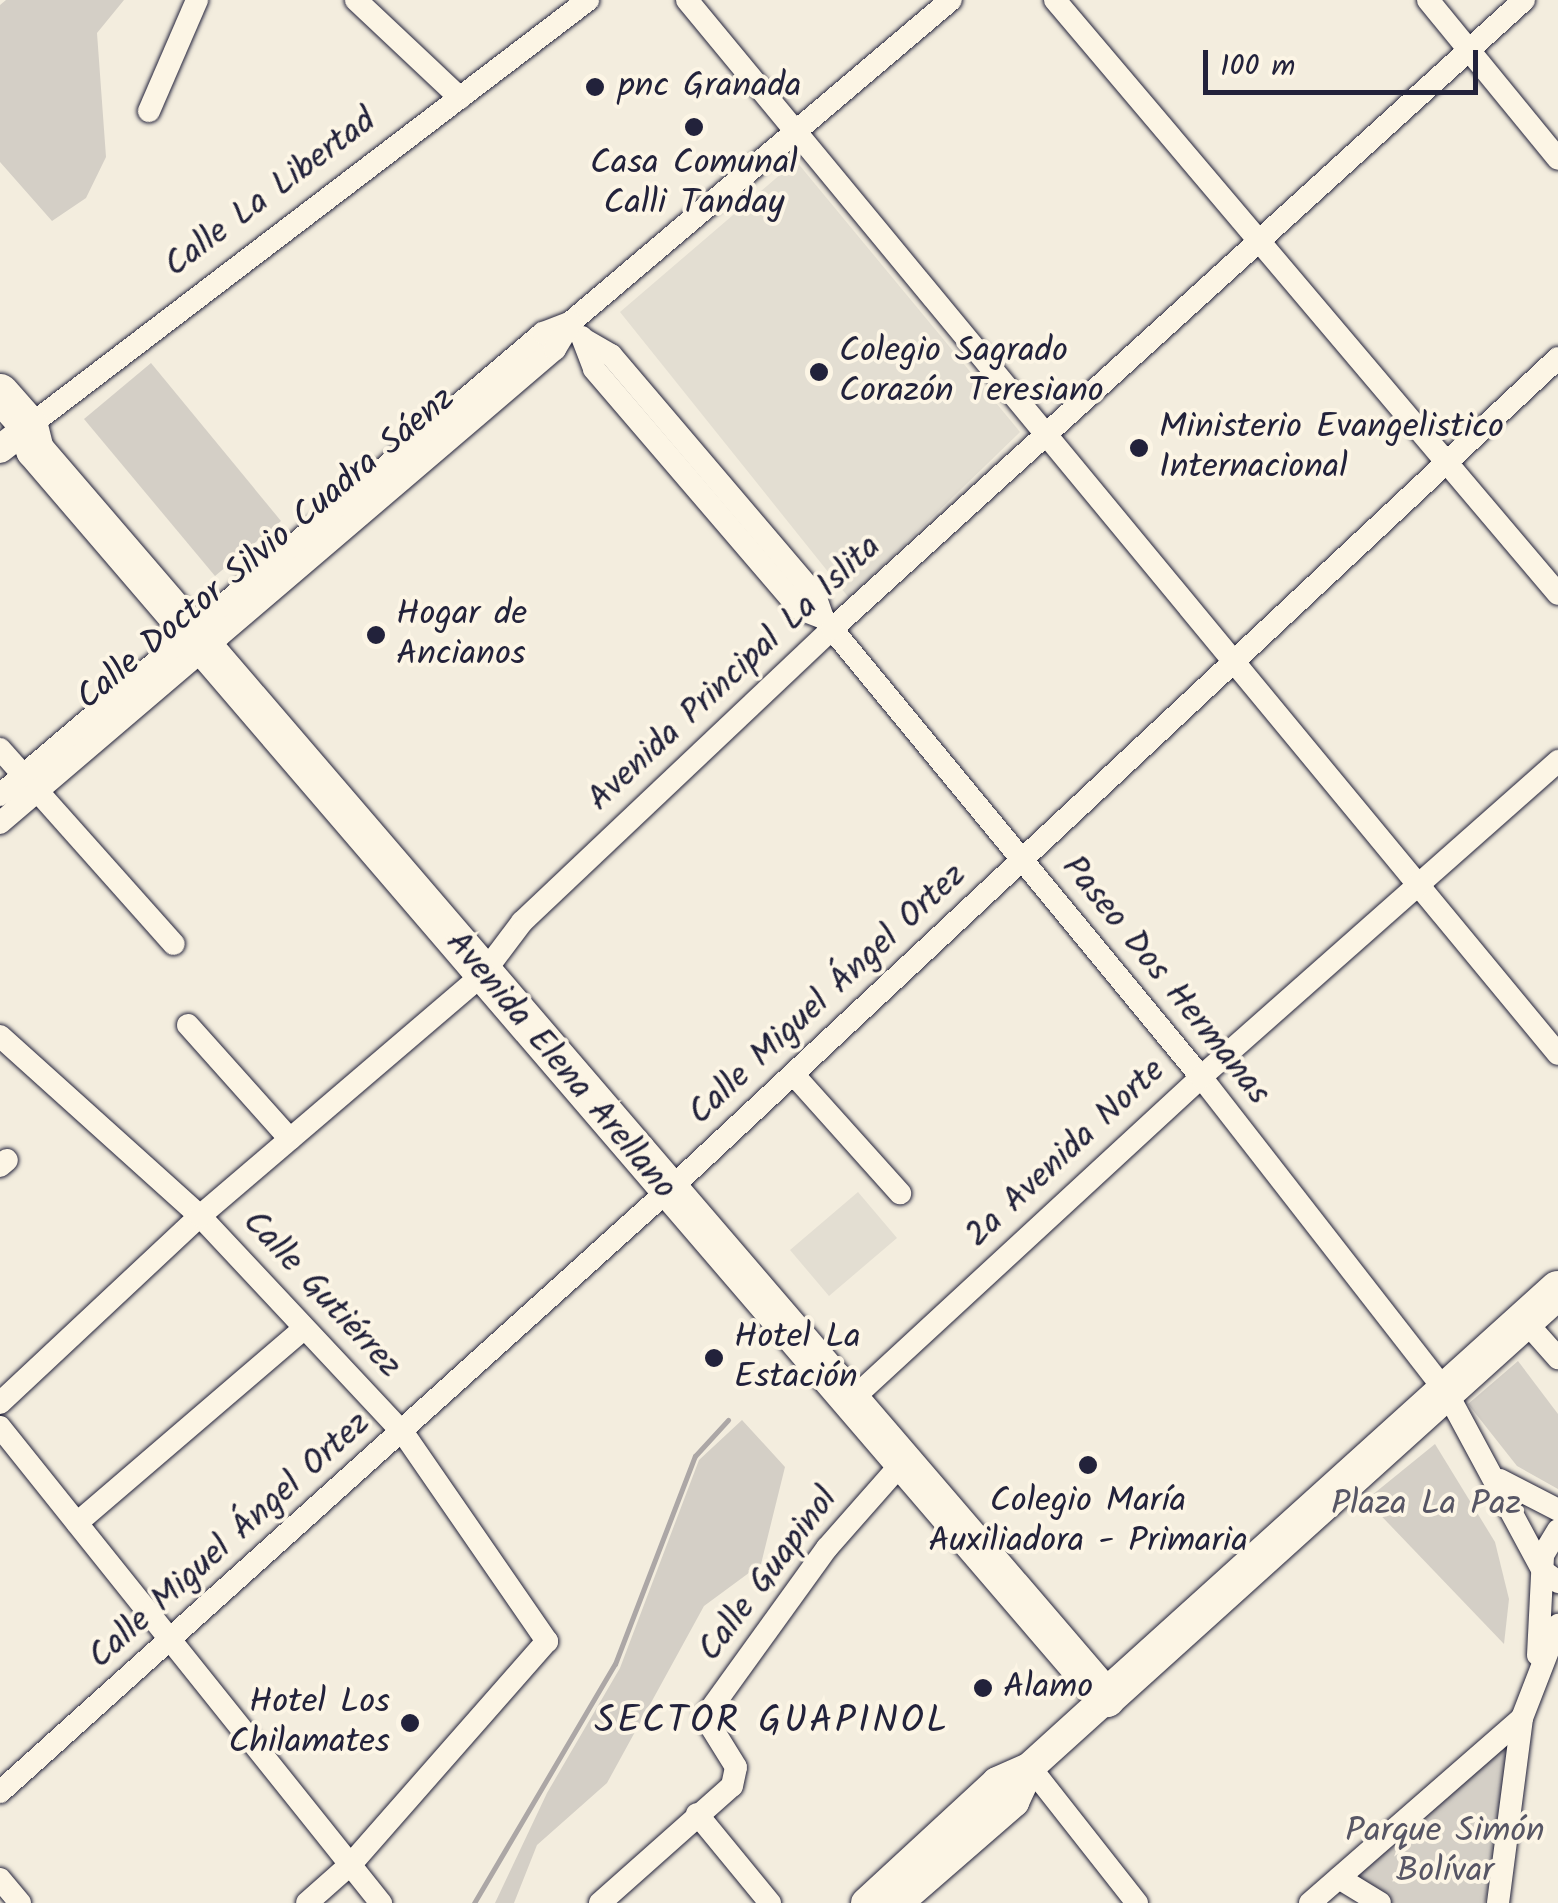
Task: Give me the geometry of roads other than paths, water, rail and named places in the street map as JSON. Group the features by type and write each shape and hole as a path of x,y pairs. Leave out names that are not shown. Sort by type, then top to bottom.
{"highway":[{"name":"Avenida Elena Arellano","path":"0,393 14,437 35,450 120,528 676,1184 1115,1689"},
{"path":"1115,1689 1558,1290"},
{"name":"Avenida Elena Arellano","path":"858,1394 901,1464 959,1510"}],"main road":[{"path":"866,1903 997,1782 1030,1768 1115,1689"},
{"path":"898,1903 1014,1802 1030,1768"}],"street":[{"path":"150,111 197,0"},
{"name":"Calle La Libertad","path":"14,437 588,0"},
{"path":"687,0 1558,1054"},
{"name":"Calle Doctor Silvio Cuadra Sáenz","path":"0,823 30,782 479,400 578,331 796,131 951,0"},
{"path":"1055,0 1558,594"},
{"path":"1428,0 1558,159"},
{"name":"Avenida Principal La Islita","path":"0,1403 200,1216 489,964 827,624 1047,433 1524,0"},
{"path":"361,2 460,98"},
{"name":"Paseo Dos Hermanas","path":"578,331 606,384 800,610 827,624 1201,1077 1447,1393 1550,1577"},
{"name":"Calle Miguel Ángel Ortez","path":"0,1792 404,1434 676,1184 1023,862 1233,657 1558,358"},
{"path":"0,748 174,944"},
{"name":"2a Avenida Norte","path":"858,1394 1201,1077 1558,761"},
{"name":"Calle Doctor Silvio Cuadra Sáenz","path":"0,794 30,782"},
{"path":"188,1025 290,1139"},
{"name":"Calle Gutiérrez","path":"0,1036 200,1216 404,1434 546,1641 352,1864"},
{"path":"794,1075 900,1193"},
{"path":"1525,1321 1558,1358"},
{"path":"78,1523 303,1329"},
{"path":"0,1427 381,1903"},
{"name":"Calle Guapinol","path":"600,1903 738,1776 705,1717 827,1548 901,1464"},
{"path":"1494,1475 1520,1496 1558,1510"},
{"path":"1537,1674 1550,1577 1543,1556 1558,1530"},
{"path":"1498,1903 1522,1718 1558,1625"},
{"path":"1310,1903 1522,1718"},
{"path":"1030,1768 1137,1903"},
{"path":"696,1814 770,1903"},
{"path":"307,1903 352,1864"},
{"path":"1339,1878 1380,1903"},
{"path":"0,1879 20,1903"}],"waterway":[{"path":"474,1903 615,1664 695,1456 728,1420"}],"place":[{"name":"pnc Granada","path":"595,87"},
{"name":"Casa Comunal Calli Tanday","path":"694,127"},
{"name":"Colegio Sagrado Corazón Teresiano","path":"819,372"},
{"name":"Ministerio Evangelistico Internacional","path":"1139,448"},
{"name":"Hogar de Ancianos","path":"376,635"},
{"name":"Hotel La Estación","path":"714,1358"},
{"name":"Colegio María Auxiliadora - Primaria","path":"1088,1465"},
{"name":"Alamo","path":"983,1688"},
{"name":"Hotel Los Chilamates","path":"410,1723"}],"district":[{"name":"SECTOR GUAPINOL","path":"772,1723"}],"park label":[{"name":"Plaza La Paz","path":"1426,1505"},
{"name":"Parque Simón Bolívar","path":"1445,1852"}]}
